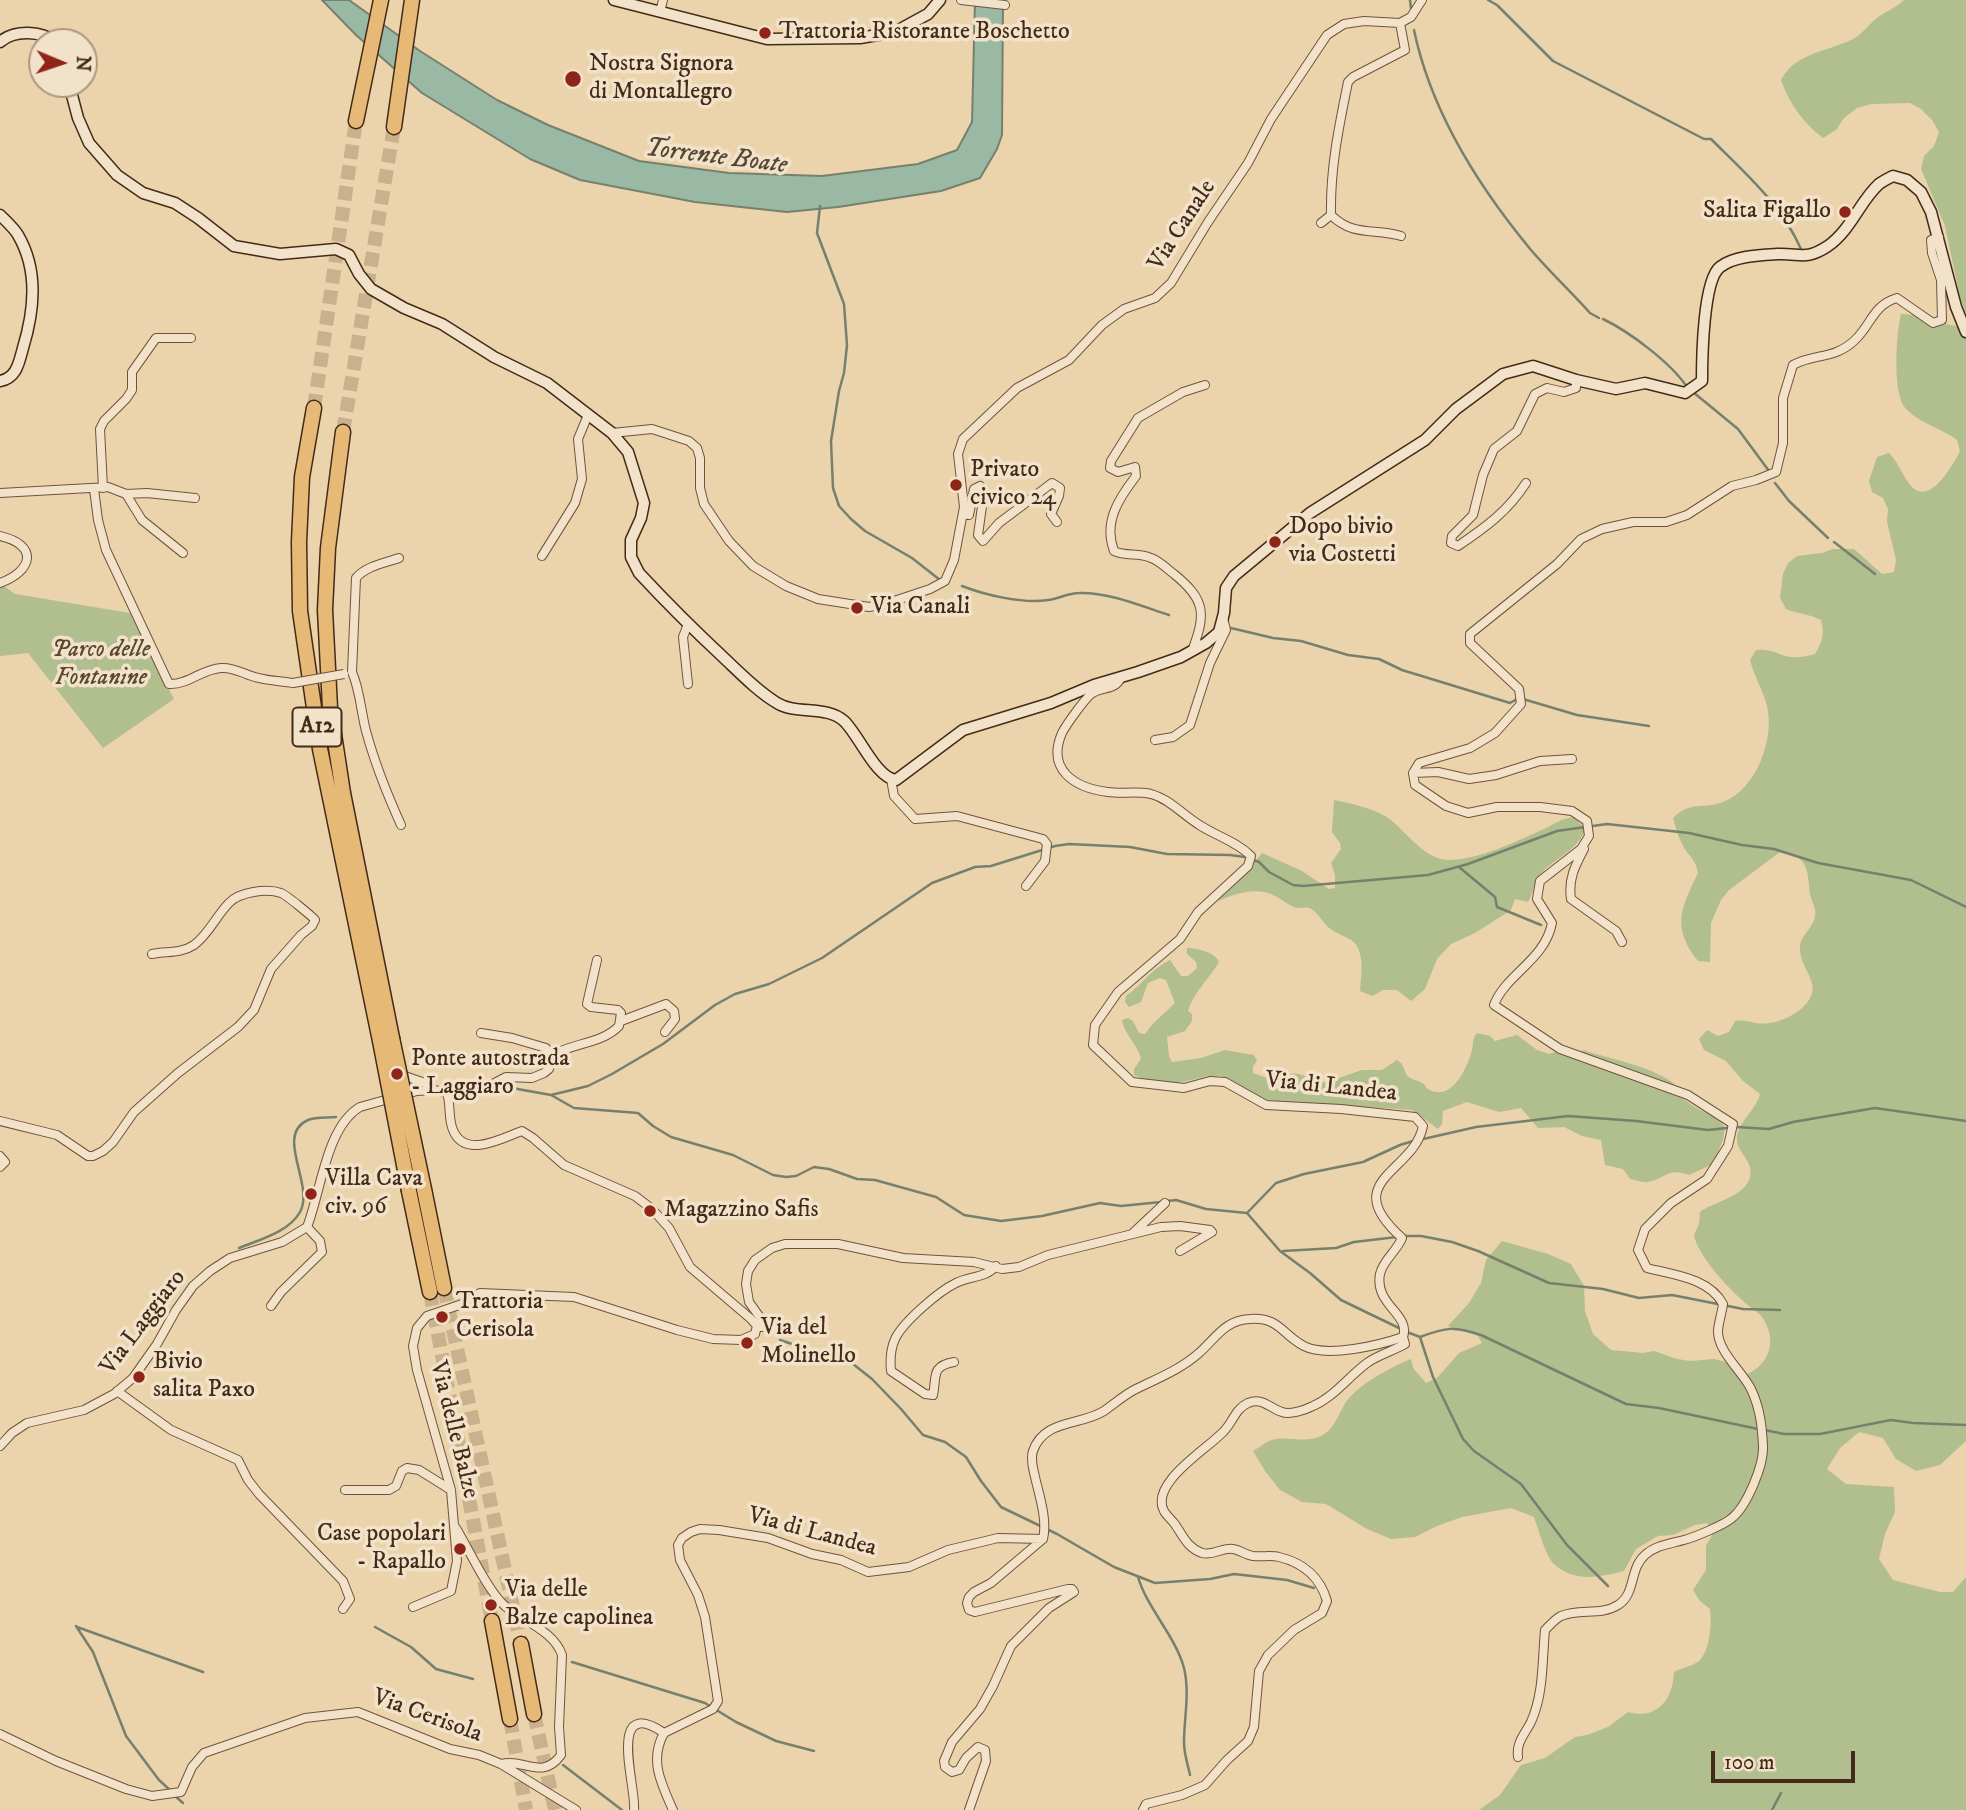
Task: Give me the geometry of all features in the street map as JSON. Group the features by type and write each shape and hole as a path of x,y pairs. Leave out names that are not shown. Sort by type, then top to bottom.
{"highway":[{"path":"394,127 412,0"},
{"path":"356,121 380,2"},
{"name":"A12","path":"314,408 302,477 300,611 320,749 386,1040 437,1290"},
{"name":"A12","path":"343,432 328,548 325,610 330,708 386,1040"},
{"path":"492,1621 510,1719"},
{"path":"521,1644 534,1714"}],"street":[{"path":"614,0 767,39 860,38 895,32 928,14 940,0"},
{"path":"660,12 663,0"},
{"path":"961,0 1005,5"},
{"path":"1401,236 1388,232 1355,230 1340,224 1331,215 1330,188 1348,82 1405,50 1400,23 1411,16 1422,0"},
{"name":"Via Canale","path":"612,433 652,429 689,441 697,449 700,458 700,488 704,504 729,541 753,566 786,586 818,599 876,606 930,589 945,581 954,560 964,507 958,454 963,439 1017,388 1069,360 1102,325 1124,309 1155,298 1171,283 1248,163 1271,119 1327,35 1344,24 1364,21 1400,23"},
{"path":"0,43 5,38 28,34"},
{"path":"73,98 89,143 117,175 143,193 175,203 234,246 280,254 336,249 349,255 372,289 404,308 442,324 494,357 547,383 612,433 628,452 644,503 632,540 631,556 639,573 737,671 779,704 842,718 881,773 896,780 963,730 1051,703 1192,651 1219,632 1226,588 1234,576 1310,513 1425,440 1456,409 1503,373 1534,366 1616,390 1645,383 1685,393 1702,382 1703,338 1710,283 1718,268 1735,260 1778,254 1810,256 1830,244 1849,225 1879,184 1893,176 1907,180 1921,192 1931,212 1956,307 1966,332"},
{"path":"0,215 18,235 30,265 34,293 32,318 16,372 0,382"},
{"path":"1321,223 1331,215"},
{"path":"1518,1757 1518,1742 1529,1725 1541,1692 1545,1630 1560,1616 1610,1609 1619,1605 1626,1598 1641,1558 1650,1550 1685,1540 1732,1518 1754,1485 1763,1451 1761,1417 1751,1389 1722,1345 1718,1330 1723,1304 1716,1292 1701,1283 1647,1268 1638,1250 1645,1229 1671,1203 1707,1179 1728,1146 1733,1124 1688,1095 1560,1049 1494,1005 1497,996 1550,936 1552,923 1537,899 1540,881 1581,849 1589,836 1587,821 1572,811 1540,807 1497,807 1468,813 1446,806 1415,785 1413,773 1419,763 1470,748 1495,733 1521,704 1518,689 1470,643 1470,634 1485,620 1557,564 1581,539 1602,529 1633,522 1665,522 1687,515 1732,486 1776,472 1783,443 1783,398 1793,365 1803,359 1834,355 1856,340 1885,302 1897,298 1933,323 1942,320 1941,280 1932,253 1931,240 1938,237"},
{"path":"191,338 156,338 132,372 132,390 100,429 99,520 107,550 169,684 179,685 204,671 221,668 233,668 257,678 293,683 348,673"},
{"path":"1526,483 1512,505 1493,522 1458,546 1451,543 1452,536 1473,515 1483,475 1494,449 1517,432 1535,394 1546,388 1564,392 1576,388 1576,380"},
{"path":"1192,651 1202,619 1197,596 1190,587 1151,557 1123,556 1114,551 1110,526 1117,503 1137,471 1135,467 1118,472 1110,468 1111,461 1138,418 1182,392 1205,385"},
{"path":"542,556 575,503 582,480 579,439 588,415"},
{"path":"962,514 969,515 974,489 980,486 985,492 978,535 983,541 999,523 1052,483 1060,488 1051,514 1057,522"},
{"path":"0,493 108,487 126,494 147,493 195,498"},
{"path":"126,494 142,520 183,553"},
{"path":"0,536 16,540 24,546 28,555 24,568 10,580 0,583"},
{"path":"399,558 376,565 356,578 348,673 357,683 379,777 401,825"},
{"path":"1155,740 1173,737 1190,725 1210,663 1226,630 1223,618"},
{"path":"688,624 683,637 688,684"},
{"name":"Via di Landea","path":"1121,677 1113,687 1089,695 1062,734 1057,759 1063,773 1077,784 1106,792 1150,794 1166,801 1200,825 1245,849 1251,856 1248,866 1198,912 1180,939 1118,992 1095,1025 1093,1045 1132,1082 1184,1088 1210,1081 1225,1082 1266,1105 1415,1117 1423,1126 1422,1134 1410,1152 1381,1181 1378,1195 1378,1208 1385,1222 1402,1238 1398,1249 1385,1262 1379,1283 1384,1300 1404,1323 1406,1330 1403,1337"},
{"path":"1413,773 1438,772 1469,779 1496,775 1540,761 1572,759"},
{"path":"891,779 894,796 915,818 957,816 1044,839 1047,844 1045,861 1027,886"},
{"path":"1585,842 1572,872 1569,887 1571,899 1616,931 1622,942"},
{"path":"0,1121 57,1135 88,1156 103,1151 113,1142 134,1112 178,1073 238,1027 254,1010 271,969 315,920 282,893 246,893 230,902 196,943 177,953 166,951 152,954"},
{"path":"597,960 587,1004 591,1007 618,1010 621,1013 621,1021"},
{"path":"551,1056 614,1031 621,1021 666,1004 674,1011 675,1019 665,1032"},
{"path":"271,1306 281,1292 322,1252 320,1241 307,1227 337,1133 353,1112 404,1095 433,1090 470,1096 506,1077 532,1077 548,1069 551,1056 546,1048 481,1032"},
{"path":"373,1064 428,1084 433,1090"},
{"path":"447,1093 451,1104 452,1129 463,1142 486,1145 522,1130 564,1166 635,1196 662,1219 690,1267 757,1326 762,1327 764,1322 749,1302 746,1284 748,1270 755,1260 772,1248 785,1244 838,1244 903,1258 975,1262 1002,1269 1019,1267 1048,1255 1170,1226 1210,1230 1212,1233 1180,1251"},
{"path":"0,1156 5,1162 0,1167"},
{"path":"1132,1235 1135,1229 1165,1203"},
{"name":"Via Laggiaro","path":"0,1446 12,1433 27,1423 84,1410 117,1391 132,1378 193,1286 210,1271 230,1258 282,1242 307,1227"},
{"path":"954,1362 938,1370 933,1378 933,1395 925,1395 898,1378 891,1371 890,1361 896,1338 911,1319 956,1282 990,1273 996,1266"},
{"name":"Via delle Balze","path":"501,1764 508,1762 542,1768 554,1764 561,1755 559,1727 562,1655 559,1648 534,1624 504,1605 455,1526 451,1490 417,1370 413,1346 417,1328 427,1316 462,1304 480,1293 574,1297 713,1339 741,1340 755,1334 757,1326"},
{"path":"969,1810 986,1761 985,1750 978,1747 966,1758 959,1770 952,1772 945,1767 944,1761 951,1742 980,1709 1012,1646 1049,1608 1074,1592 1068,1589 975,1612 969,1610 969,1597 991,1583 1043,1539 1046,1518 1031,1454 1049,1429 1098,1414 1198,1354 1227,1324 1246,1319 1261,1318 1274,1322 1303,1345 1317,1349 1353,1349 1403,1337 1405,1344 1367,1363 1347,1383 1313,1406 1283,1413 1263,1401 1249,1403 1237,1410 1227,1429 1183,1467 1167,1485 1161,1497 1163,1511 1178,1528 1188,1546 1211,1554 1232,1548 1247,1555 1265,1558 1278,1556 1315,1576 1327,1601 1322,1613 1294,1630 1268,1655 1259,1671 1254,1727 1248,1741 1205,1785 1182,1795 1146,1804 1143,1810"},
{"path":"117,1391 171,1430 238,1460 259,1494 343,1581 350,1599 343,1609"},
{"path":"345,1490 389,1490 396,1486 402,1471 407,1468 418,1470 451,1490"},
{"path":"413,1606 451,1591 457,1561 455,1526"},
{"name":"Via di Landea","path":"664,1733 713,1709 718,1701 705,1617 698,1595 680,1560 678,1545 682,1538 691,1532 700,1529 719,1530 768,1538 841,1560 868,1572 909,1567 948,1550 998,1538 1043,1539"},
{"name":"Via Cerisola","path":"0,1734 126,1790 152,1796 181,1792 192,1767 204,1753 305,1718 358,1712 450,1749 478,1755 501,1764 576,1810"},
{"path":"634,1810 634,1795 626,1756 627,1743 633,1728 642,1723 648,1723 664,1733 657,1746 656,1759 673,1810"}],"green space":[{"path":"1904,0 1966,0 1966,314 1945,226 1921,169 1924,156 1934,146 1939,132 1932,120 1910,103 1871,104 1857,108 1844,118 1836,130 1823,138 1798,112 1781,80 1794,64 1812,54 1855,38 1877,18"},
{"path":"1901,314 1913,315 1935,327 1946,324 1959,327 1966,339 1966,1441 1940,1465 1916,1471 1896,1459 1883,1438 1859,1432 1840,1448 1827,1469 1846,1484 1894,1487 1895,1512 1885,1534 1879,1559 1893,1580 1940,1592 1953,1592 1966,1577 1966,1810 1479,1810 1500,1795 1521,1765 1545,1758 1575,1737 1608,1727 1628,1712 1647,1713 1662,1706 1670,1691 1674,1672 1701,1659 1709,1639 1710,1609 1700,1601 1693,1590 1706,1570 1706,1546 1712,1535 1707,1523 1695,1525 1673,1535 1658,1536 1636,1549 1624,1571 1579,1576 1554,1564 1545,1549 1534,1517 1511,1508 1462,1517 1415,1537 1391,1539 1367,1529 1326,1504 1302,1502 1280,1490 1253,1451 1278,1439 1309,1439 1321,1436 1331,1428 1346,1402 1356,1391 1395,1366 1411,1359 1413,1368 1426,1383 1437,1378 1459,1353 1482,1343 1478,1336 1448,1326 1469,1303 1481,1283 1486,1260 1502,1241 1548,1254 1571,1264 1584,1286 1585,1311 1593,1334 1611,1350 1643,1353 1654,1351 1690,1361 1714,1359 1726,1362 1746,1375 1766,1358 1770,1334 1762,1317 1714,1270 1696,1243 1694,1235 1700,1212 1741,1191 1747,1184 1750,1167 1738,1146 1737,1137 1760,1094 1742,1080 1726,1061 1704,1050 1699,1039 1707,1030 1718,1036 1729,1032 1735,1021 1762,1024 1774,1022 1787,1018 1802,1008 1809,1000 1812,985 1801,957 1800,945 1812,924 1815,910 1805,865 1797,857 1780,852 1729,890 1721,900 1711,923 1710,962 1698,961 1684,938 1682,917 1683,907 1698,873 1680,840 1673,818 1691,807 1716,804 1735,796 1754,775 1765,748 1769,719 1750,660 1756,650 1797,657 1815,654 1819,646 1823,634 1821,620 1786,609 1780,598 1783,574 1788,563 1797,556 1833,549 1854,549 1882,574 1894,572 1896,560 1887,522 1888,509 1883,498 1872,492 1869,481 1877,457 1889,453 1908,482 1915,490 1923,492 1938,483 1960,451 1957,440 1918,418 1906,409 1902,402 1896,364"},
{"name":"Parco delle Fontanine","path":"4,586 15,594 130,613 174,699 103,748 28,653 0,656 0,588"},
{"path":"1334,800 1367,808 1385,816 1423,850 1441,859 1463,859 1487,853 1573,817 1583,826 1584,832 1570,850 1539,876 1528,902 1515,899 1511,910 1475,933 1451,944 1437,959 1425,989 1411,1001 1397,990 1383,990 1372,996 1360,991 1362,964 1356,945 1329,928 1311,909 1294,907 1268,893 1254,891 1218,901 1219,896 1238,882 1262,853 1302,871 1329,889 1335,888 1331,863 1341,849 1332,832"},
{"path":"1187,948 1210,953 1219,962 1190,1004 1188,1011 1192,1014 1192,1021 1185,1031 1167,1037 1172,1062 1201,1058 1225,1050 1254,1055 1257,1061 1253,1066 1253,1073 1270,1079 1299,1074 1315,1083 1327,1082 1362,1070 1382,1070 1397,1060 1402,1064 1407,1076 1438,1092 1451,1087 1462,1075 1477,1033 1490,1036 1495,1041 1517,1035 1537,1050 1549,1054 1555,1052 1573,1058 1583,1050 1663,1076 1674,1084 1686,1101 1725,1127 1723,1140 1713,1164 1689,1175 1676,1172 1644,1182 1630,1179 1623,1169 1605,1165 1601,1140 1582,1136 1564,1127 1538,1128 1521,1108 1499,1112 1467,1102 1443,1111 1442,1124 1438,1129 1412,1110 1267,1100 1221,1076 1208,1076 1170,1085 1151,1082 1134,1075 1134,1069 1141,1059 1122,1020 1128,1018 1133,1021 1139,1033 1145,1034 1175,1003 1166,980 1160,978 1148,983 1141,1002 1129,1007 1125,1002 1126,996 1170,960 1181,976 1188,976 1197,968 1196,962 1187,954"}],"shaded area":[{"path":"322,0 349,0 420,51 497,100 548,125 639,161 729,173 822,176 918,164 957,150 972,122 975,0 1003,0 1002,135 980,178 941,191 838,207 787,212 695,202 580,180 530,159 422,93 356,35"}],"waterway":[{"path":"1410,0 1411,9"},
{"path":"1488,0 1497,5 1553,61 1704,139 1711,139 1773,204 1801,249"},
{"path":"1414,30 1432,90 1475,174 1531,250 1590,313 1599,318"},
{"path":"820,206 817,233 844,304 847,345 831,441 833,488 839,506 851,519 865,531 912,558 940,580"},
{"path":"1603,319 1649,349 1671,368 1687,387"},
{"path":"1693,392 1738,429 1769,471"},
{"path":"1775,483 1789,501 1828,538"},
{"path":"1834,542 1875,574"},
{"path":"962,586 1027,601 1090,593 1125,600 1169,615"},
{"path":"1231,628 1273,638 1301,641 1348,655 1379,659 1402,670 1510,703 1517,699"},
{"path":"1523,699 1577,715 1649,726"},
{"path":"551,1095 588,1086 612,1074 663,1044 715,1005 735,994 769,984 822,958 932,883 975,867 991,866 1069,844 1130,847 1167,854 1245,857 1259,862 1269,872 1293,885 1303,886 1428,875 1468,864 1557,831 1607,824 1689,833 1774,849 1818,863 1911,880 1966,907"},
{"path":"1459,867 1495,897 1497,907 1541,925"},
{"path":"496,1092 512,1088 551,1095 574,1108 638,1113 671,1137 733,1155 773,1175 796,1176 814,1167 829,1169 857,1179 875,1180 936,1197 964,1215 1001,1221 1042,1216 1100,1203 1121,1206 1161,1202"},
{"path":"1419,1140 1476,1127 1568,1116 1708,1130 1737,1127 1769,1129 1793,1122 1875,1108 1966,1121"},
{"path":"239,1248 273,1234 295,1219 303,1201 303,1188 294,1149 299,1127 308,1120 336,1117"},
{"path":"1247,1213 1276,1183 1304,1174 1363,1162 1413,1141"},
{"path":"1168,1201 1176,1200 1206,1209 1247,1213 1280,1251 1341,1300 1401,1329"},
{"path":"1404,1236 1421,1236 1452,1242 1549,1283 1603,1289 1639,1298 1672,1295 1743,1309 1780,1310"},
{"path":"1283,1251 1336,1248 1354,1242 1397,1237"},
{"path":"1420,1337 1450,1329 1471,1332 1626,1404 1659,1408 1758,1429"},
{"path":"1407,1332 1420,1337 1433,1377 1463,1439 1474,1451 1521,1484 1567,1545 1608,1586"},
{"path":"780,1340 853,1364 872,1379 923,1435 945,1442 966,1457 1001,1507 1057,1534 1114,1567 1155,1583 1210,1579 1234,1574 1287,1580 1314,1588"},
{"path":"1765,1430 1784,1434 1820,1434 1891,1420 1966,1425"},
{"path":"1138,1577 1142,1589 1175,1645 1184,1668 1187,1696 1184,1747 1190,1775"},
{"path":"76,1626 93,1652 126,1736 159,1780 171,1791"},
{"path":"77,1627 203,1672"},
{"path":"375,1627 411,1647 436,1669 473,1679"},
{"path":"572,1662 705,1703 736,1722 776,1741 814,1751"},
{"path":"563,1765 622,1810"},
{"path":"1772,1810 1781,1793"},
{"path":"175,1796 183,1803"}],"tunnel":[{"path":"314,408 356,121"},
{"path":"343,432 394,127"},
{"path":"444,1288 521,1644"},
{"path":"430,1292 492,1621"},
{"path":"534,1714 555,1810"},
{"path":"510,1719 526,1810"}],"place":[{"name":"Trattoria Ristorante Boschetto","path":"765,33"},
{"name":"Nostra Signora di Montallegro","path":"573,79"},
{"name":"Salita Figallo","path":"1845,212"},
{"name":"Privato civico 24","path":"956,485"},
{"name":"Dopo bivio via Costetti","path":"1275,542"},
{"name":"Via Canali","path":"857,608"},
{"name":"Ponte autostrada - Laggiaro","path":"397,1074"},
{"name":"Villa Cava civ. 96","path":"311,1194"},
{"name":"Magazzino Safis","path":"650,1211"},
{"name":"Trattoria Cerisola","path":"442,1317"},
{"name":"Via del Molinello","path":"747,1343"},
{"name":"Bivio salita Paxo","path":"139,1377"},
{"name":"Case popolari - Rapallo","path":"460,1549"},
{"name":"Via delle Balze capolinea","path":"491,1605"}],"water label":[{"name":"Torrente Boate","path":"716,158"}]}
